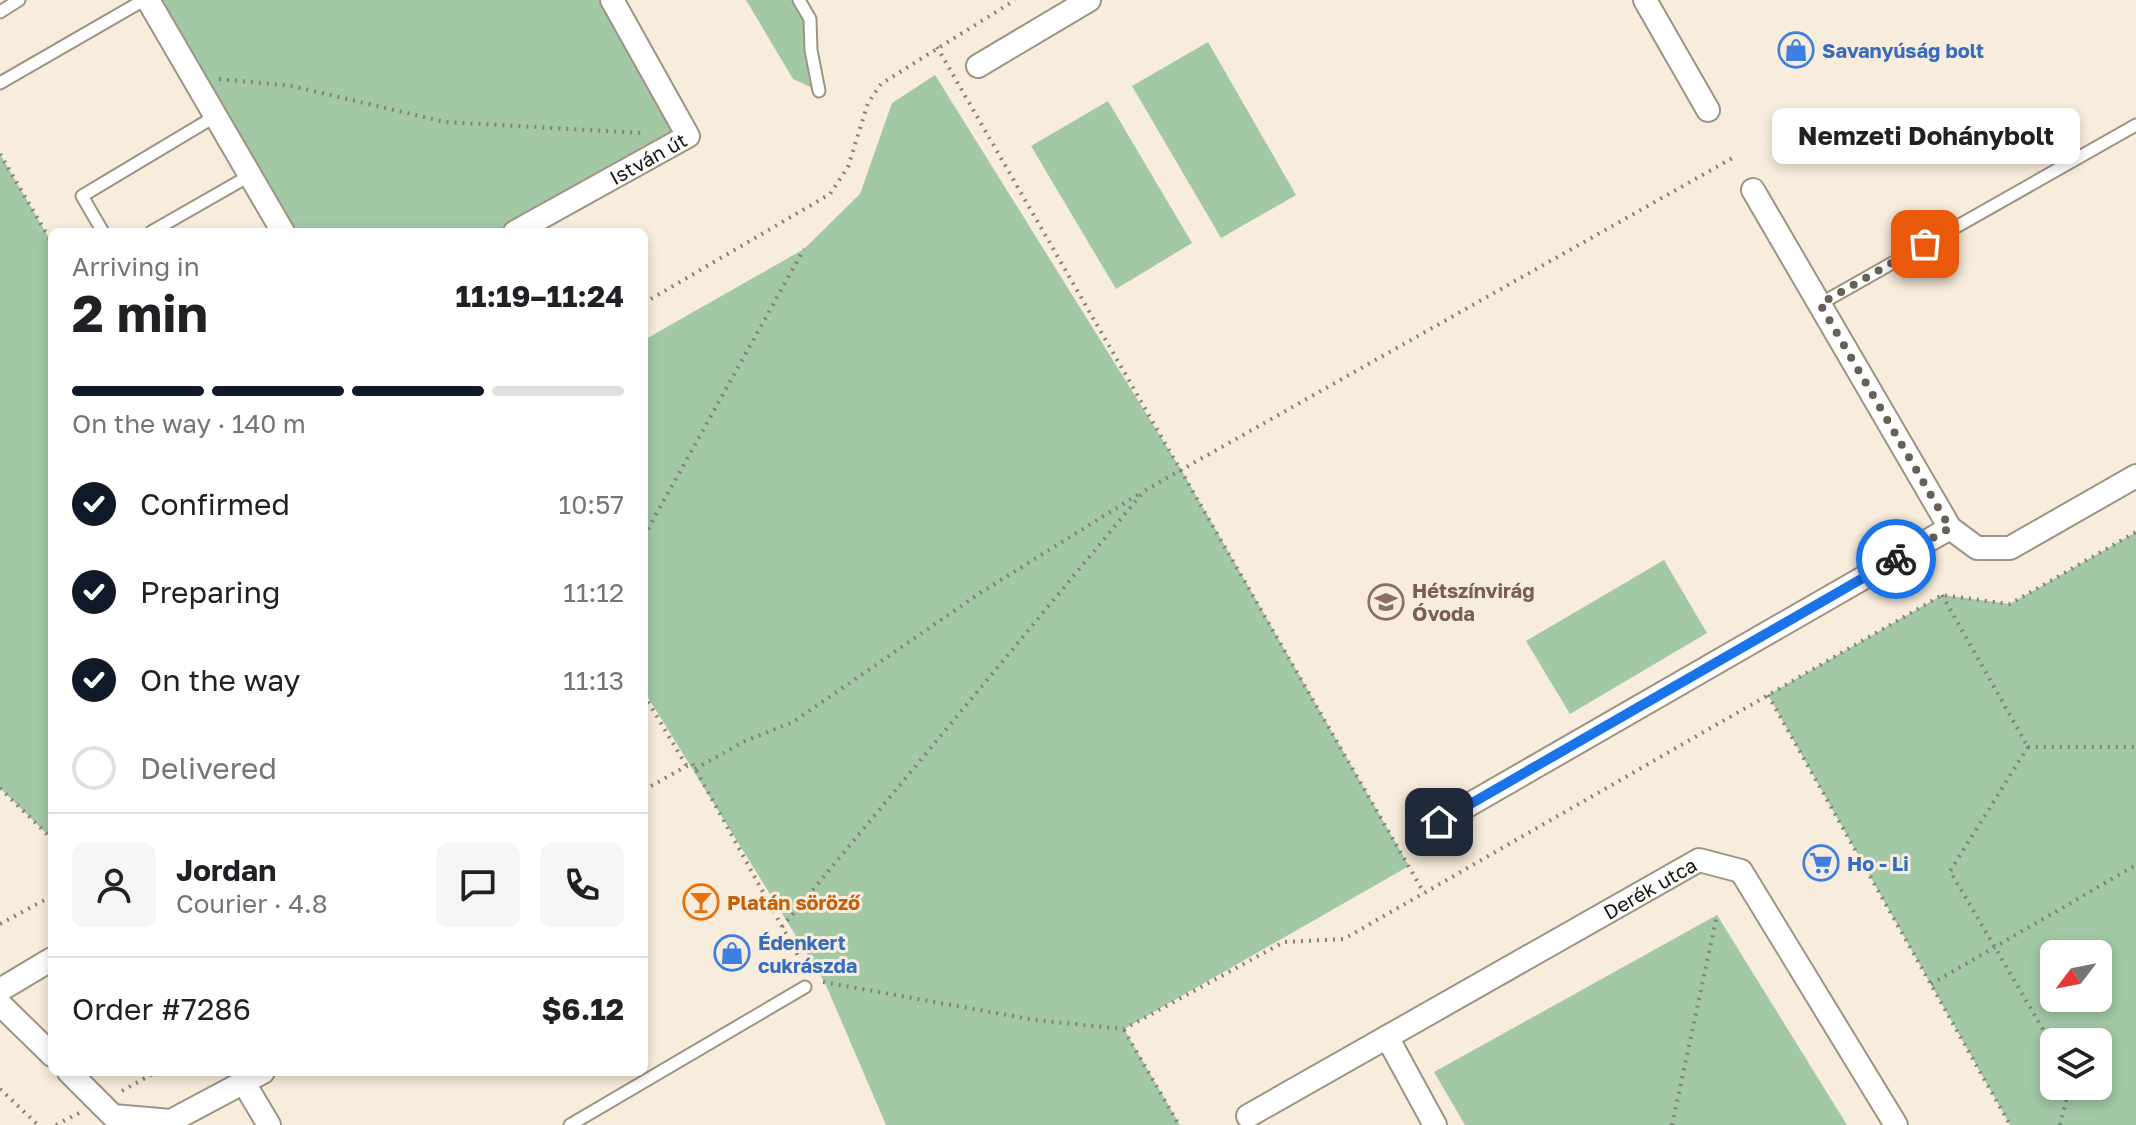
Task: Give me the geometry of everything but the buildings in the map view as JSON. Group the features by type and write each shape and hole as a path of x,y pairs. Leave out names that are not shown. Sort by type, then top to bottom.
{"street":[{"path":"146,0 281,228"},
{"name":"István út","path":"522,228 688,136 612,0"},
{"path":"978,66 1089,0"},
{"path":"1645,0 1708,110"},
{"path":"1753,190 1950,528 1977,548 2010,548 2136,476"},
{"path":"1439,822 1950,528"},
{"name":"Derék utca","path":"1248,1116 1699,860 1741,871 1896,1125"},
{"path":"0,990 48,961"},
{"path":"0,1004 48,1051"},
{"path":"1387,1037 1435,1125"},
{"path":"73,1076 113,1116 171,1121 253,1077 269,1125"}],"lane":[{"path":"0,12 19,0"},
{"path":"0,83 146,0"},
{"path":"799,0 810,19 811,50 819,91"},
{"path":"101,228 82,196 214,117"},
{"path":"1820,304 2136,125"},
{"path":"158,228 249,176"},
{"path":"570,1125 805,987"}],"path":[{"path":"648,301 830,194 848,167 868,103 881,84 1015,0"},
{"path":"937,47 1424,893"},
{"path":"192,77 292,86 445,122 643,133"},
{"path":"0,154 48,236"},
{"path":"695,769 745,741 793,722 980,593 1144,491 1736,156"},
{"path":"648,529 804,249"},
{"path":"782,927 1144,491"},
{"path":"648,788 692,763 812,980 1035,1020 1124,1029 1284,942 1344,939 1942,595 2010,604 2136,532"},
{"path":"1942,595 2028,747"},
{"path":"1768,695 2010,1125"},
{"path":"648,702 686,766"},
{"path":"2028,747 2136,747"},
{"path":"2028,747 1950,871 2042,1028"},
{"path":"0,788 48,835"},
{"path":"1931,984 2136,865"},
{"path":"0,924 48,898"},
{"path":"1672,1125 1717,915"},
{"path":"1124,1029 1179,1125"},
{"path":"0,1089 38,1125"},
{"path":"2060,1125 2066,1100"}],"green space":[{"path":"149,0 612,0 688,136 525,228 284,228"},
{"path":"746,0 799,0 810,19 819,91 793,79"},
{"path":"1208,42 1296,195 1221,238 1132,86"},
{"path":"935,75 1182,471 1409,866 1124,1029 1180,1125 886,1125 825,983 648,697 648,338 804,249 860,194 892,103"},
{"path":"1108,101 1192,243 1116,289 1031,146"},
{"path":"0,154 48,236 48,835 0,788"},
{"path":"2136,532 2136,1125 2010,1125 1768,695 1942,595 2010,604"},
{"path":"1664,560 1707,633 1570,714 1526,641"},
{"path":"1717,915 1847,1125 1465,1125 1434,1072"}],"way so far":[{"path":"1896,559 1950,528 1820,304 1925,244"}],"place":[{"name":"Savanyúság bolt","path":"1796,50"},
{"name":"Nemzeti Dohánybolt","path":"1925,244"},
{"name":"Hétszínvirág Óvoda","path":"1386,602"},
{"name":"Ho - Li","path":"1821,863"},
{"name":"Platán söröző","path":"701,902"},
{"name":"Édenkert cukrászda","path":"732,953"}],"route":[{"path":"1439,822 1896,559"}]}
